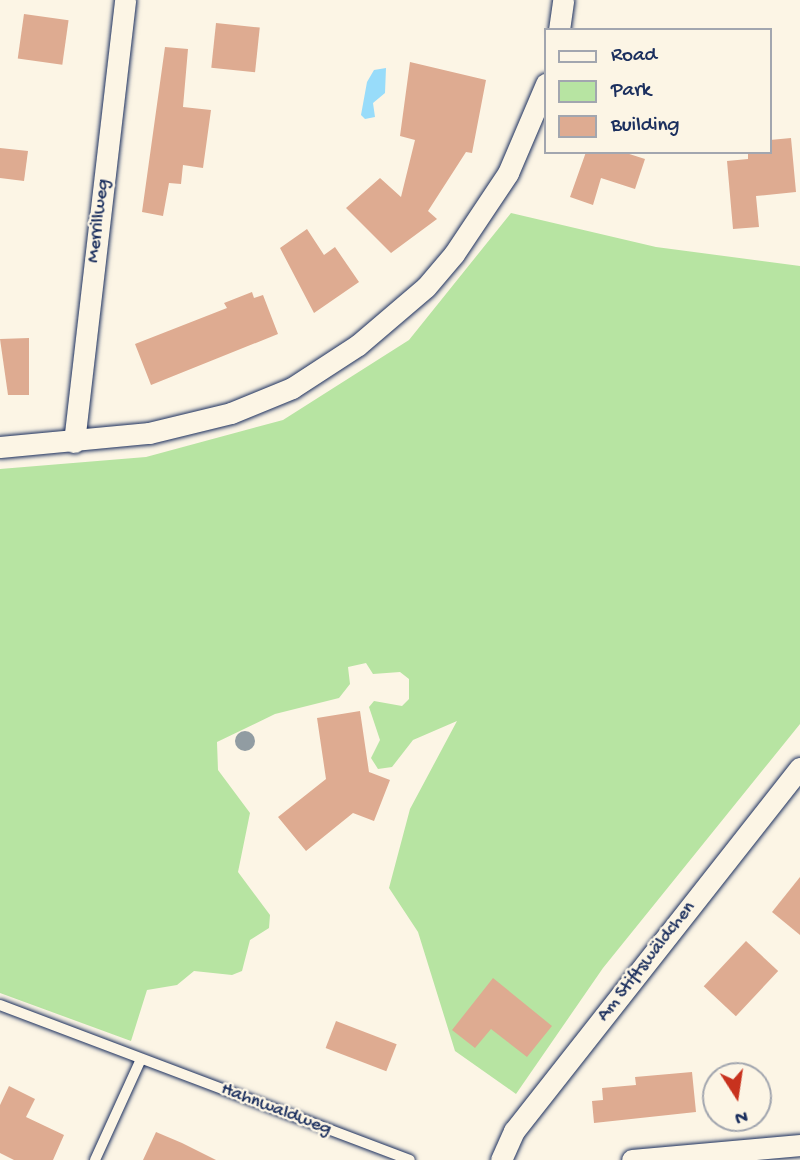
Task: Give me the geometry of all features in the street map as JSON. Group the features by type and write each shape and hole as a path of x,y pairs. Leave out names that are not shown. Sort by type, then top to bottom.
{"street":[{"name":"Merrillweg","path":"74,442 125,0"},
{"path":"559,28 563,0"},
{"path":"0,447 149,433 231,413 292,388 358,345 426,287 454,254 508,173 544,89"},
{"name":"Am Stiftswäldchen","path":"501,1160 514,1131 800,768"},
{"path":"632,1160 800,1145"}],"lane":[{"name":"Hahnwaldweg","path":"0,1005 410,1160"},
{"path":"95,1160 141,1059"}],"green space":[{"path":"511,213 656,247 800,266 800,724 603,968 516,1094 455,1051 418,932 389,888 410,809 457,721 413,740 392,767 378,769 371,758 380,740 369,707 374,701 402,706 409,699 409,679 400,672 373,674 366,663 348,667 350,684 339,698 275,714 217,742 218,770 250,813 238,872 270,915 269,928 250,940 242,971 232,975 194,971 177,985 147,990 131,1041 0,993 0,469 146,457 283,420 409,340"}],"water":[{"path":"386,68 385,93 373,103 375,117 365,119 361,115 367,82 374,70"}],"building":[{"path":"24,14 69,20 62,65 18,59"},
{"path":"216,23 260,28 255,72 211,68"},
{"path":"165,47 188,49 183,107 211,110 203,168 183,165 181,184 169,183 163,216 142,212"},
{"path":"410,62 486,80 472,153 466,152 428,211 437,219 391,253 346,208 380,178 401,197 415,140 400,136"},
{"path":"791,138 796,192 756,196 759,227 733,229 727,161 748,159 748,154 772,154 772,140"},
{"path":"0,148 28,151 24,181 0,178"},
{"path":"585,154 629,154 645,159 635,189 601,178 593,205 570,197"},
{"path":"307,229 324,255 335,247 359,282 314,313 280,248"},
{"path":"252,292 254,298 263,295 278,334 151,385 135,344 227,308 224,303"},
{"path":"29,338 29,395 8,395 0,339"},
{"path":"360,711 369,772 390,780 374,821 353,813 306,851 278,817 326,779 317,718"},
{"path":"800,877 800,935 772,912"},
{"path":"746,941 778,971 736,1016 704,986"},
{"path":"493,978 552,1026 527,1057 491,1029 475,1048 452,1030"},
{"path":"336,1021 397,1044 386,1071 326,1048"},
{"path":"692,1072 696,1112 594,1123 592,1101 603,1100 602,1088 636,1085 635,1077"},
{"path":"9,1086 35,1099 26,1117 64,1135 53,1160 14,1160 0,1153 0,1105"},
{"path":"156,1132 182,1143 216,1160 143,1160"}]}
